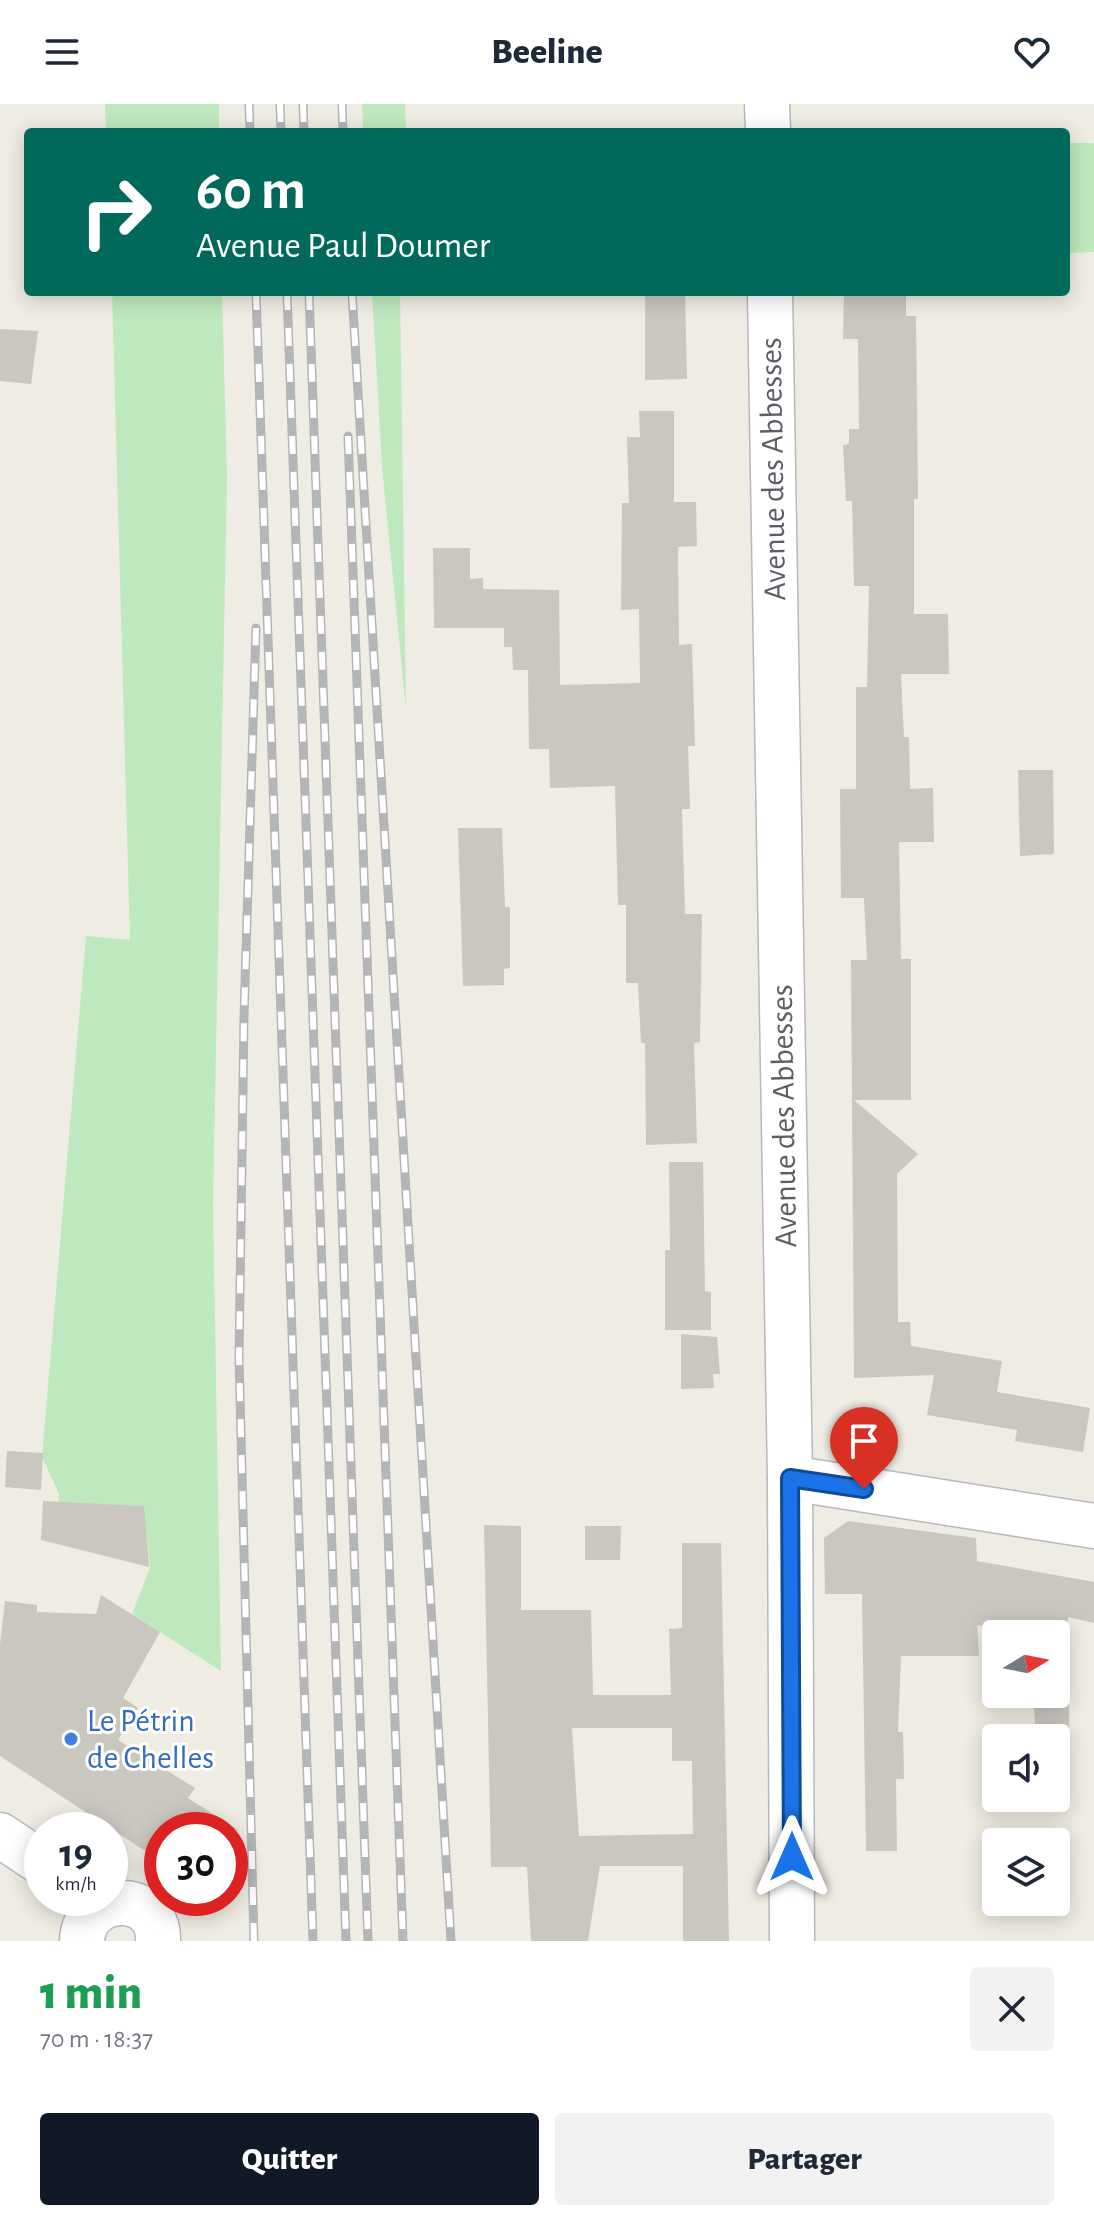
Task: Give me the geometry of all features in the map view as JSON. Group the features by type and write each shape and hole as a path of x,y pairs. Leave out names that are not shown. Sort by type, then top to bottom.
{"street":[{"path":"767,104 768,128"},
{"name":"Avenue des Abbesses","path":"770,296 790,1478 792,1941"},
{"path":"790,1478 1094,1526"},
{"path":"0,1835 24,1851"},
{"path":"128,1904 137,1905 155,1923 158,1941"}],"green space":[{"path":"105,104 219,104 219,128 106,128"},
{"path":"362,104 405,104 406,128 363,128"},
{"path":"1070,143 1094,143 1094,252 1070,253"},
{"path":"112,296 222,296 227,478 213,1205 221,1671 132,1614 150,1568 143,1506 58,1502 59,1494 42,1457 86,936 130,940"},
{"path":"372,296 400,296 406,710 382,466"}],"building":[{"path":"645,296 685,296 687,379 645,380"},
{"path":"844,296 906,296 906,316 916,316 918,499 914,499 914,614 948,614 949,674 901,674 904,737 909,737 910,789 933,788 934,842 899,842 901,959 911,959 911,1100 854,1100 918,1154 897,1174 898,1322 910,1322 911,1346 1002,1361 997,1392 1090,1408 1083,1452 1015,1441 1017,1430 927,1415 934,1375 854,1378 851,960 867,960 864,898 841,898 840,789 856,789 856,687 867,687 869,586 854,586 852,501 846,501 843,445 849,444 849,429 859,429 858,339 843,339"},
{"path":"0,329 38,331 31,384 0,381"},
{"path":"639,411 674,411 674,502 696,502 697,546 678,547 679,645 692,644 695,746 688,746 690,809 682,809 685,914 702,914 700,1042 694,1043 697,1143 646,1145 645,1043 641,1043 638,983 626,983 626,905 618,905 615,786 550,788 549,749 529,749 528,670 513,670 512,647 504,647 504,628 434,628 433,548 470,548 470,579 483,578 483,589 559,590 560,685 640,683 639,609 621,610 622,503 629,503 627,437 640,437"},
{"path":"1018,770 1053,770 1054,854 1020,856"},
{"path":"458,828 502,828 505,907 510,907 510,968 504,969 504,985 463,986"},
{"path":"669,1162 703,1162 705,1291 711,1292 711,1330 665,1330 665,1250 670,1250"},
{"path":"681,1334 717,1337 720,1374 713,1374 714,1388 681,1389"},
{"path":"7,1451 43,1453 41,1490 5,1487"},
{"path":"43,1501 144,1506 149,1567 41,1540"},
{"path":"848,1521 976,1538 977,1561 1094,1582 1094,1623 1068,1617 1068,1620 982,1620 982,1626 977,1625 979,1656 901,1656 898,1732 903,1732 904,1779 896,1779 897,1851 866,1851 862,1594 825,1594 824,1538"},
{"path":"484,1525 521,1526 521,1610 591,1610 593,1695 671,1695 669,1629 682,1628 682,1543 721,1543 729,1941 683,1941 683,1866 600,1866 588,1941 531,1941 527,1867 491,1867","holes":["572,1728 672,1728 672,1761 692,1761 693,1834 579,1836"]},
{"path":"585,1526 621,1526 620,1560 585,1560"},
{"path":"101,1595 160,1632 123,1698 138,1708 118,1740 195,1788 188,1798 210,1812 144,1812 144,1850 128,1840 128,1812 86,1812 0,1756 0,1644 5,1601 37,1605 37,1612 96,1614"},
{"path":"1034,1708 1069,1708 1069,1724 1035,1724"}],"railway":[{"path":"249,104 250,128"},
{"path":"280,104 281,128"},
{"path":"303,104 304,128"},
{"path":"342,104 343,128"},
{"path":"256,296 313,1941"},
{"path":"287,296 346,1941"},
{"path":"309,296 368,1941"},
{"path":"352,296 451,1941"},
{"path":"348,436 403,1941"},
{"path":"254,1941 239,1358 244,1017 256,628"}],"place":[{"name":"Le Pétrin de Chelles","path":"71,1739"}],"route":[{"path":"792,1857 790,1478 864,1489"}]}
